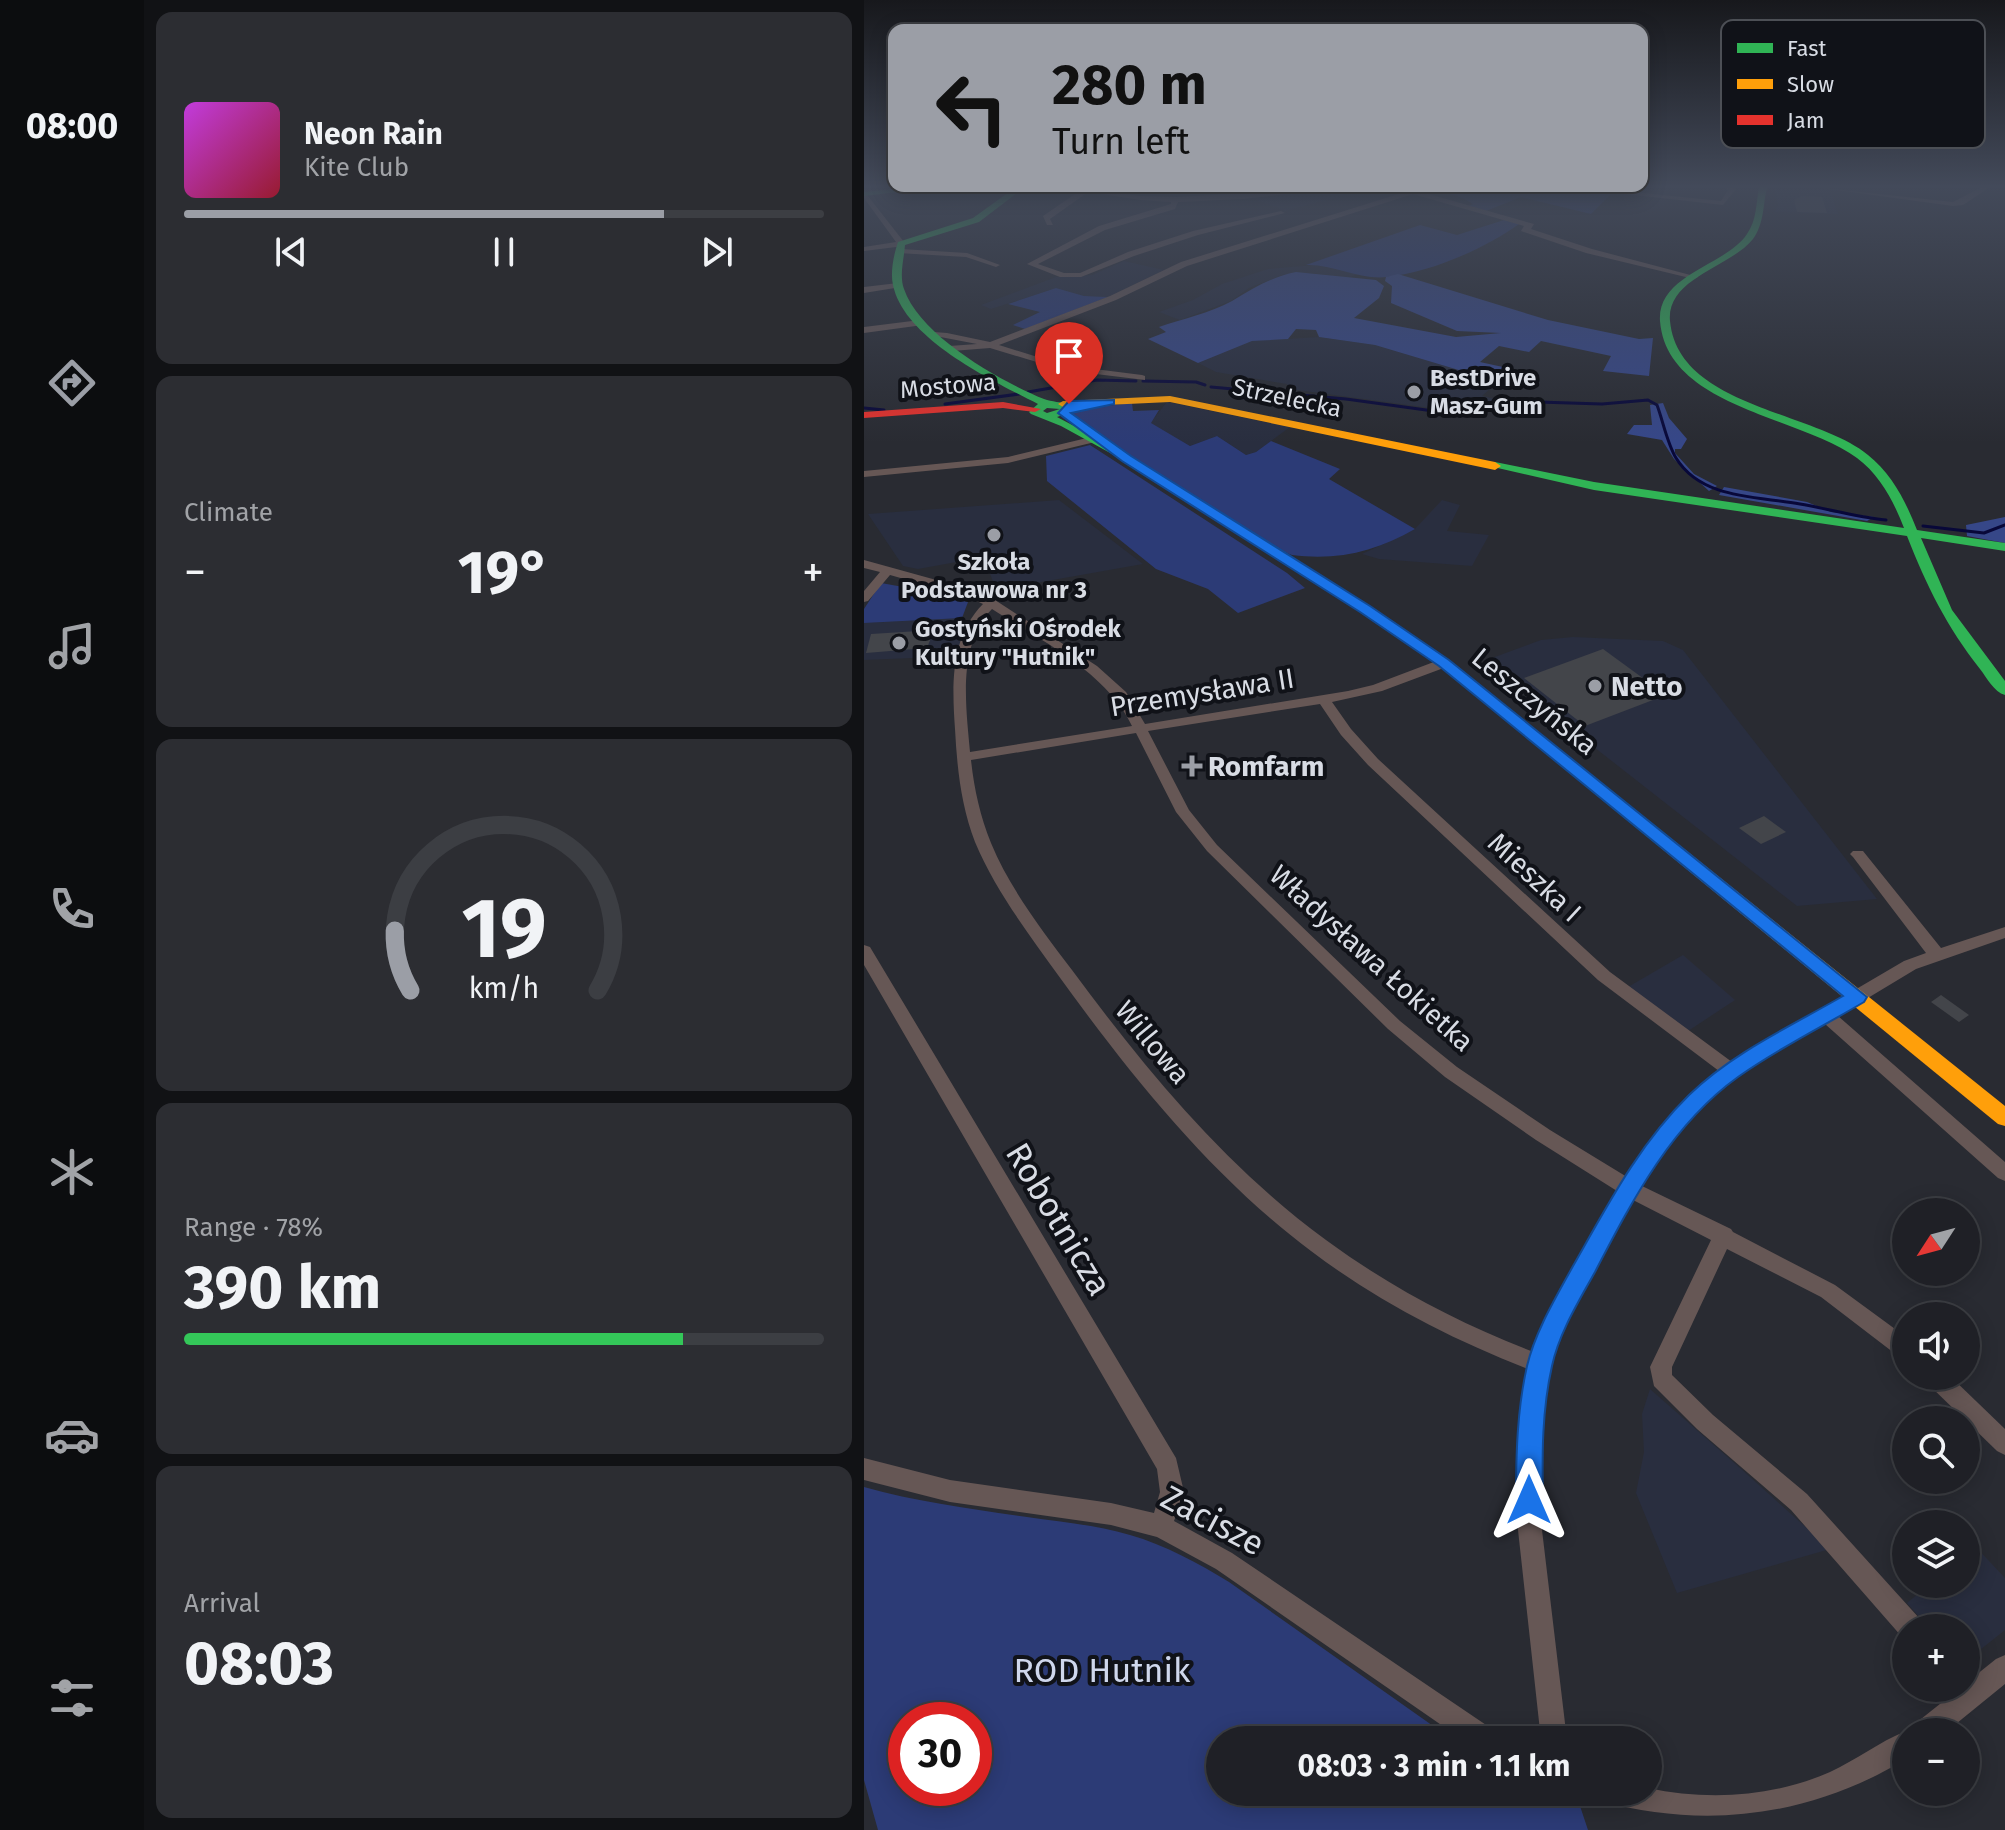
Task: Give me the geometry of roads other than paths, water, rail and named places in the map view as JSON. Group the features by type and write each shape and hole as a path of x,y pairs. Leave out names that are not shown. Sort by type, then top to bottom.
{"street":[{"path":"899,272 898,285 927,329 1041,405"},
{"path":"1055,272 1063,275 1087,272"},
{"path":"962,350 989,346 1113,298 1166,272"},
{"path":"1675,272 1694,277"},
{"path":"1702,272 1677,292 1668,307 1665,327 1671,345 1683,362 1705,381 1759,412 1829,437 1863,456 1883,478 1945,610 2000,684"},
{"path":"864,290 898,285"},
{"path":"864,330 927,329 1076,371 1142,378"},
{"name":"Strzelecka","path":"1041,405 1170,399 1594,486 2005,547"},
{"name":"Mostowa","path":"864,415 1041,405"},
{"name":"Leszczyńska","path":"1041,405 1091,440 1127,458"},
{"name":"Leszczyńska","path":"1041,405 1365,609 1444,663 2005,1118"},
{"path":"864,474 1008,460 1091,440"},
{"name":"Władysława Łokietka","path":"864,564 972,594 991,603 1108,682 1121,695 1141,728 1183,812 1212,848 1394,1025 1451,1072 1543,1135 1628,1188 1828,1291 1892,1339"},
{"path":"864,598 889,569"},
{"name":"Willowa","path":"991,603 974,620 964,645 960,694 963,757 973,809 993,862 1037,933 1102,1024 1186,1121 1262,1197 1315,1243 1440,1322 1540,1364"},
{"name":"Przemysława II","path":"963,757 1324,700 1377,688 1444,663"},
{"name":"Mieszka I","path":"1324,700 1346,732 1373,762 1604,976 1731,1071"},
{"path":"1858,854 1936,954"},
{"path":"1552,1726 1530,1530 1529,1438 1540,1364 1563,1307 1628,1188 1662,1140 1696,1101 1731,1071 1910,965 2005,932"},
{"name":"Robotnicza","path":"864,951 1168,1466 1172,1492 1161,1526"},
{"path":"1825,1014 2005,1173"},
{"path":"1724,1235 1661,1367 1662,1379 1668,1389 1799,1502 1899,1614"},
{"path":"1949,1390 2005,1444"},
{"name":"Zacisze","path":"864,1469 950,1491 1111,1514 1161,1526 1224,1561 1466,1726"},
{"path":"1980,1684 2005,1668"},
{"path":"1940,1718 1956,1702"},
{"path":"1662,1803 1696,1810 1759,1807 1817,1793 1867,1770 1892,1753"}],"waterway":[{"path":"1028,392 1097,380 1136,381"},
{"path":"1143,381 1196,382 1205,385"},
{"path":"1211,387 1346,399 1448,413 1538,402 1602,404 1648,400 1657,405 1676,458 1700,482 1732,494 1886,520"},
{"path":"945,404 1019,394"},
{"path":"864,408 884,410"},
{"path":"1923,526 1984,533 2005,525"}],"place":[{"name":"BestDrive Masz-Gum","path":"1414,392"},
{"name":"Szkoła Podstawowa nr 3","path":"994,535"},
{"name":"Gostyński Ośrodek Kultury \"Hutnik\"","path":"899,643"},
{"name":"Netto","path":"1595,686"},
{"name":"Romfarm","path":"1192,766"}],"park label":[{"name":"ROD Hutnik","path":"1102,1670"}]}
